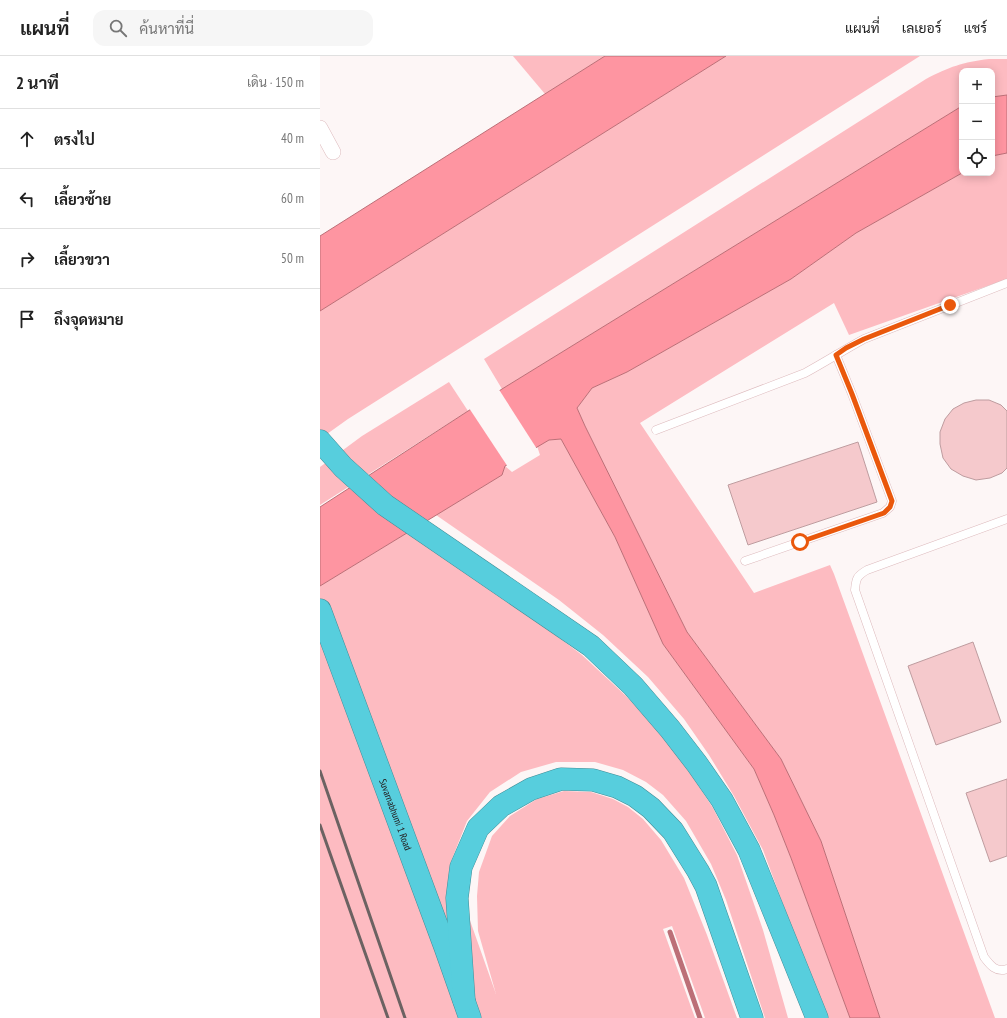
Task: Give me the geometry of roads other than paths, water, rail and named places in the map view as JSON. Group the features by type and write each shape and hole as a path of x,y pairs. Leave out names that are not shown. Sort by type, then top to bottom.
{"highway":[{"path":"320,441 343,467 385,505 590,646 633,686 670,729 722,800 749,850 817,1018"},
{"name":"Suvarnabhumi 1 Road","path":"320,610 467,1009"},
{"path":"467,1009 456,898 461,867 478,828 501,806 531,789 561,780 593,780 617,787 635,796 651,808 673,831 706,886 752,1018"},
{"path":"779,922 802,1018"}],"street":[{"path":"320,128 333,152"}],"lane":[{"path":"656,430 805,373 864,339 1007,283"},
{"path":"745,561 884,513 890,507 892,501 836,355"},
{"path":"1007,520 867,570 858,576 855,590 984,956 989,964 995,969 1007,969"}],"waterway":[{"path":"670,932 700,1018"}],"railway":[{"path":"320,771 405,1018"},
{"path":"320,825 388,1018"}]}
